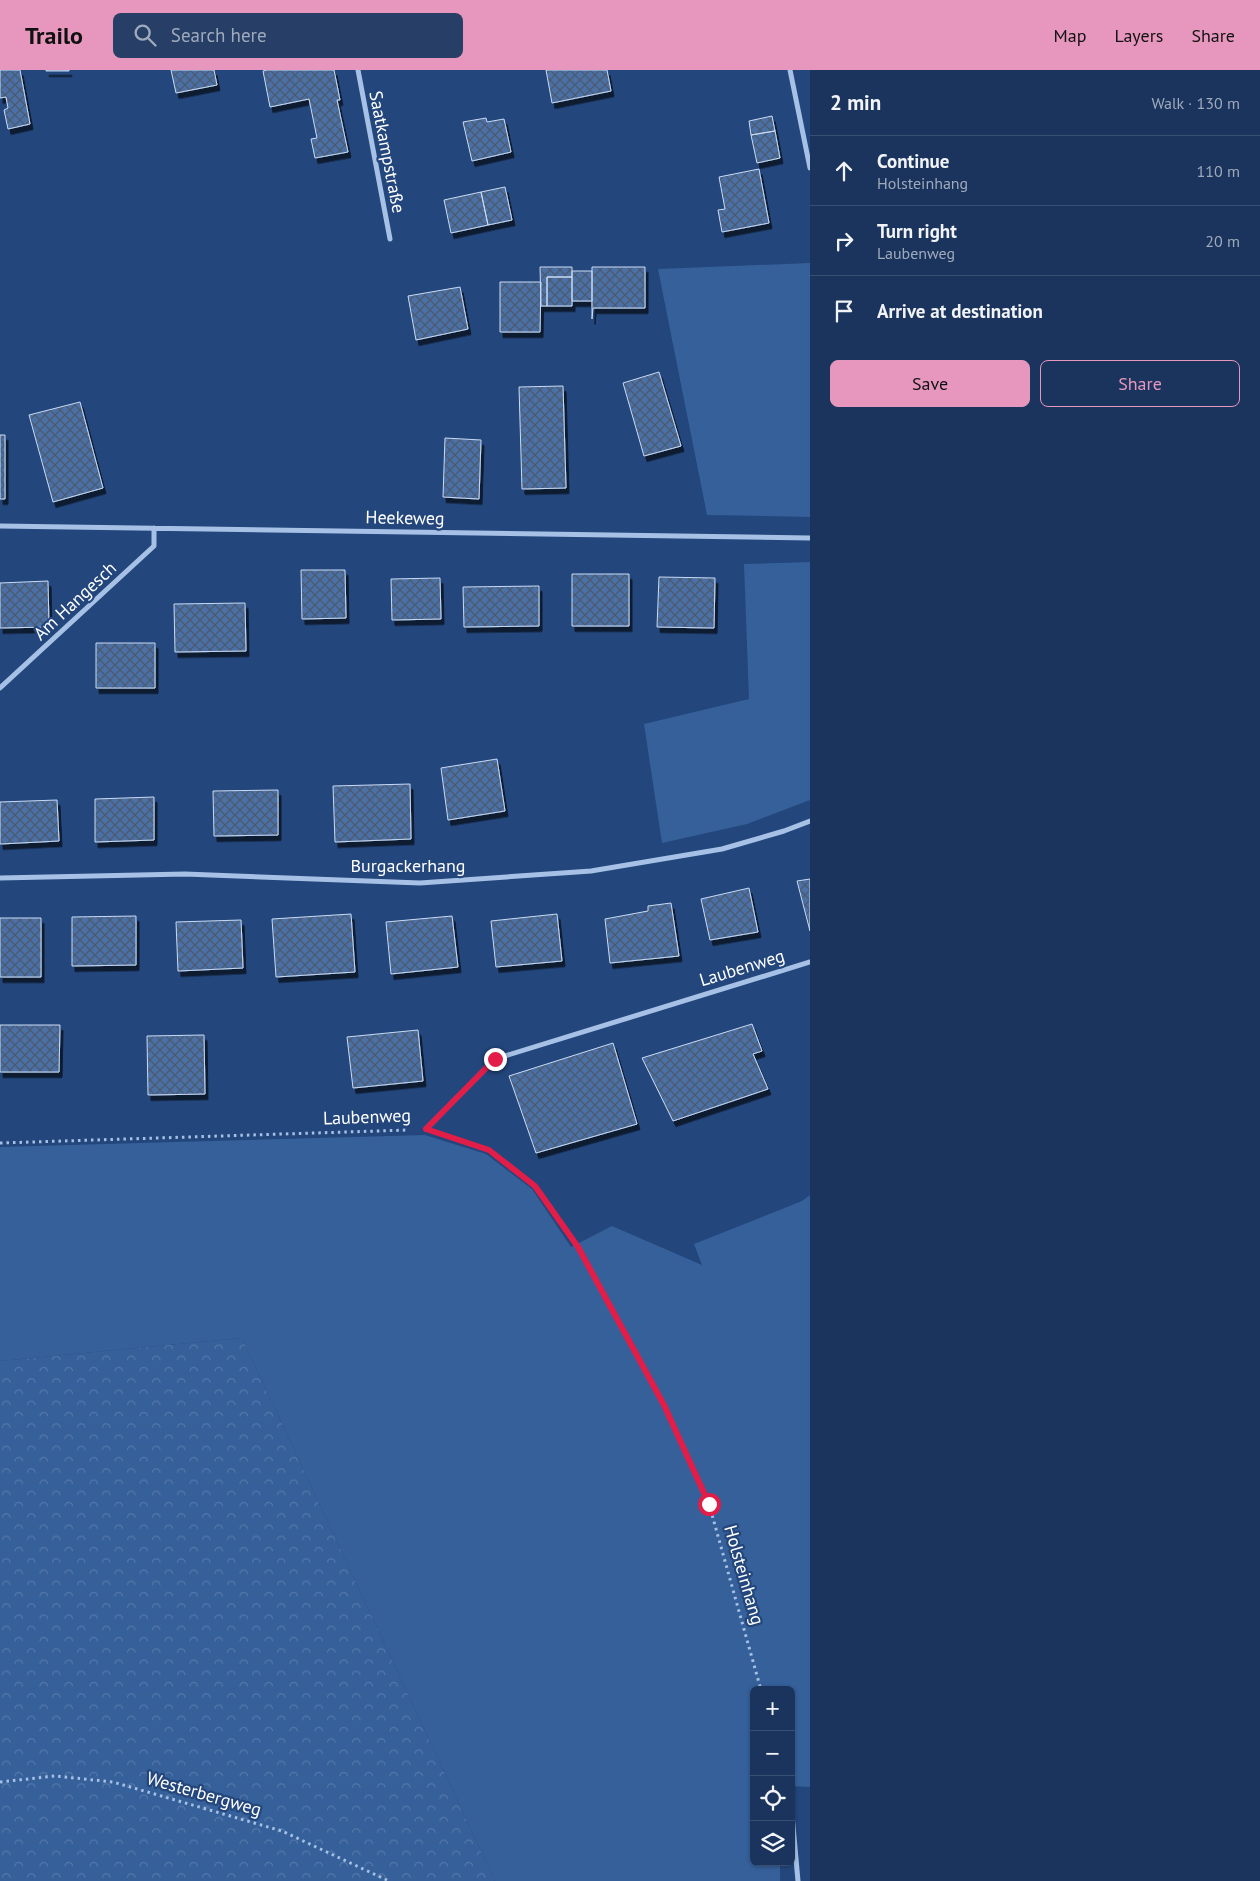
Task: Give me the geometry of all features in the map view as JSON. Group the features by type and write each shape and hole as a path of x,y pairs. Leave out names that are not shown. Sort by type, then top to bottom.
{"street":[{"name":"Saatkampstraße","path":"358,70 390,239"},
{"path":"790,70 810,168"},
{"name":"Heekeweg","path":"0,526 810,538"},
{"name":"Am Hangesch","path":"0,688 154,546 154,528"},
{"name":"Burgackerhang","path":"0,878 186,874 420,883 581,872 722,848 784,831 810,820"},
{"name":"Laubenweg","path":"426,1129 495,1059 810,962"},
{"path":"793,1821 798,1881"}],"path":[{"name":"Laubenweg","path":"0,1143 426,1129"},
{"name":"Holsteinhang","path":"426,1129 489,1150 535,1186 578,1247 664,1405 709,1504 761,1686"},
{"name":"Westerbergweg","path":"0,1782 55,1776 114,1782 282,1831 389,1881"}],"green space":[{"path":"810,263 810,517 707,515 658,269"},
{"path":"810,562 810,800 747,824 662,843 644,724 749,699 744,564"},
{"path":"425,1135 486,1154 532,1189 571,1247 612,1226 702,1265 694,1244 802,1201 810,1195 810,1787 795,1786 795,1686 750,1686 750,1866 780,1866 780,1881 495,1881 242,1338 0,1361 0,1147"},
{"path":"242,1338 495,1881 0,1881 0,1361"}],"building":[{"path":"0,70 20,70 30,124 8,129 4,110 8,108 6,97 0,98"},
{"path":"69,70 69,71 46,71"},
{"path":"171,70 214,70 217,85 176,93"},
{"path":"334,70 340,100 337,100 348,152 315,158 311,139 317,138 309,99 270,107 263,71"},
{"path":"546,70 607,70 611,91 552,103"},
{"path":"772,116 775,131 751,135 749,121"},
{"path":"486,118 487,122 504,119 511,152 472,161 463,122"},
{"path":"775,131 780,158 757,163 751,135"},
{"path":"759,169 769,223 722,232 718,210 725,209 719,177"},
{"path":"505,187 512,220 488,225 481,192"},
{"path":"481,192 488,225 451,233 444,200"},
{"path":"540,267 572,267 572,277 547,277 547,306 541,306"},
{"path":"592,267 645,267 645,308 593,308 592,319"},
{"path":"572,271 592,271 592,301 572,301"},
{"path":"547,277 572,277 572,306 547,306"},
{"path":"500,282 541,282 540,332 500,332"},
{"path":"460,287 468,329 416,340 408,296"},
{"path":"659,372 681,446 644,456 623,383"},
{"path":"563,386 566,488 522,489 519,387"},
{"path":"80,402 103,488 53,502 29,415"},
{"path":"0,435 5,435 5,499 0,499"},
{"path":"445,438 481,440 479,499 443,497"},
{"path":"301,570 345,570 346,618 302,619"},
{"path":"572,574 629,574 629,626 572,626"},
{"path":"659,577 715,578 714,628 657,627"},
{"path":"440,578 441,619 392,620 391,579"},
{"path":"48,581 49,627 0,628 0,583"},
{"path":"539,586 539,626 464,627 463,587"},
{"path":"245,603 246,651 175,652 174,604"},
{"path":"96,643 155,643 155,688 96,688"},
{"path":"497,759 505,811 448,820 441,768"},
{"path":"410,784 411,839 335,842 333,786"},
{"path":"278,790 278,835 214,836 213,791"},
{"path":"154,797 154,840 95,842 95,799"},
{"path":"57,800 59,841 0,844 0,802"},
{"path":"810,879 810,931 797,881"},
{"path":"749,888 758,932 710,940 701,899"},
{"path":"671,903 679,956 610,963 605,919 648,911 648,906"},
{"path":"351,914 355,972 276,977 272,919"},
{"path":"557,914 562,961 496,967 491,921"},
{"path":"136,916 136,965 72,966 72,917"},
{"path":"452,916 458,967 391,974 386,922"},
{"path":"0,918 41,918 41,977 0,977"},
{"path":"241,920 243,968 178,971 176,922"},
{"path":"752,1024 762,1051 753,1054 768,1089 673,1121 642,1058"},
{"path":"0,1025 60,1025 59,1072 0,1072"},
{"path":"418,1030 423,1081 353,1088 347,1037"},
{"path":"204,1035 205,1094 148,1095 147,1036"},
{"path":"613,1043 637,1124 536,1153 509,1076"}],"route":[{"path":"495,1059 426,1129 489,1150 535,1186 578,1247 664,1405 709,1504"}]}
